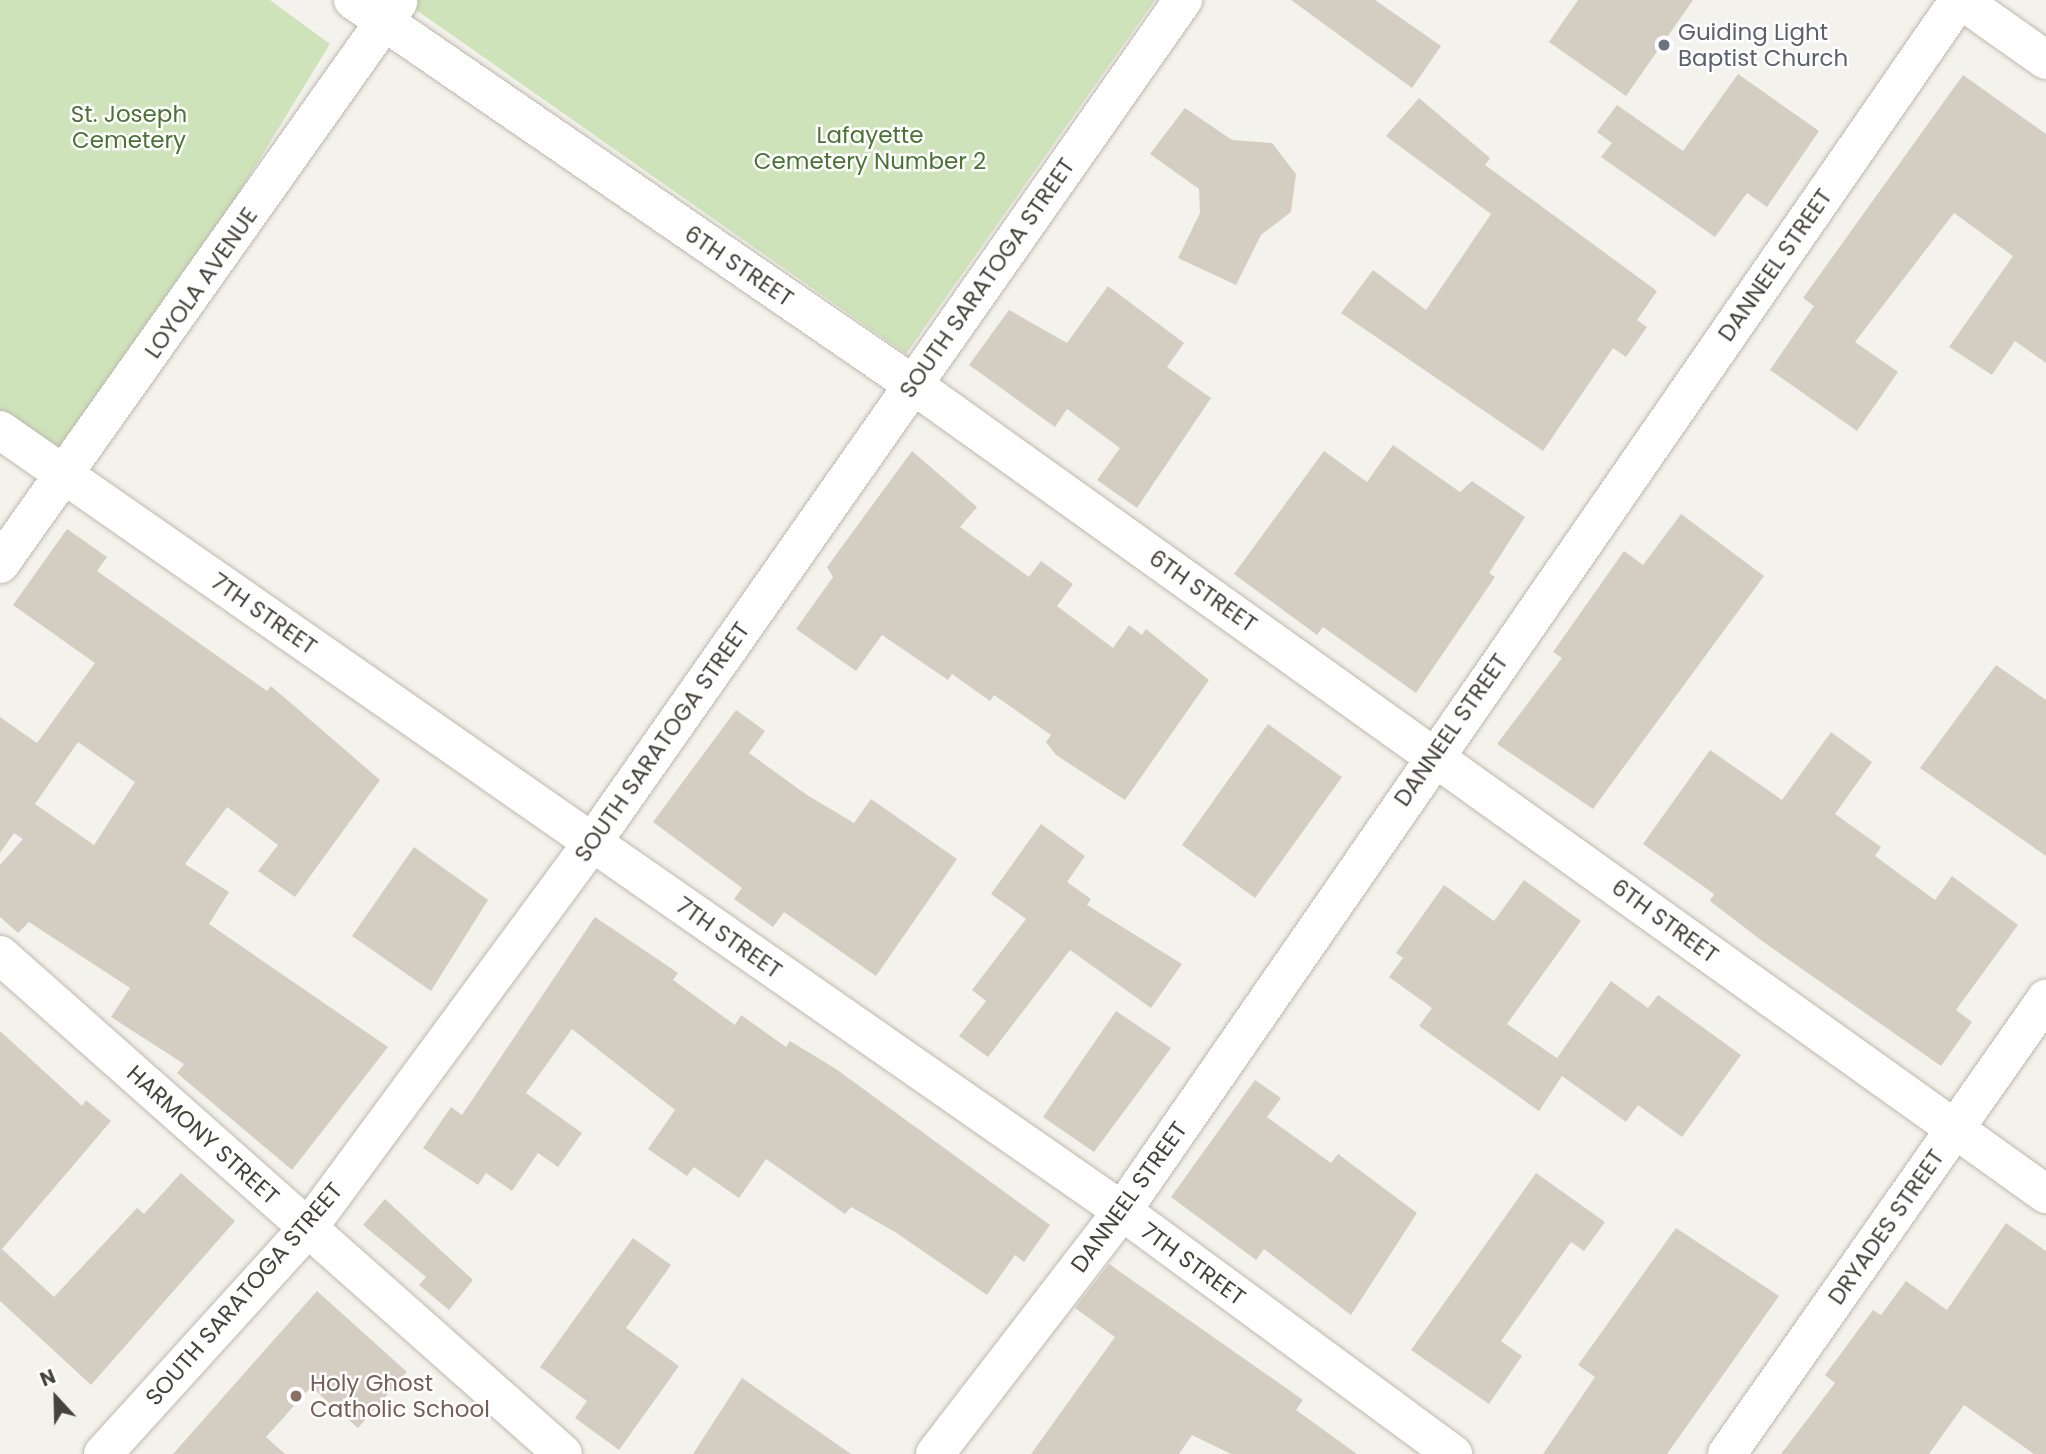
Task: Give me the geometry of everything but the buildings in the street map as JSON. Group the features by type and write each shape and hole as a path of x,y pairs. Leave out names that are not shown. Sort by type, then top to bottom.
{"street":[{"name":"6TH STREET","path":"353,0 391,11 2046,1194"},
{"name":"SOUTH SARATOGA STREET","path":"103,1454 308,1228 592,843 1183,0"},
{"path":"1960,0 2046,60"},
{"name":"DANNEEL STREET","path":"935,1454 1122,1211 1434,755 1960,0"},
{"name":"LOYOLA AVENUE","path":"0,564 65,476 391,11"},
{"name":"7TH STREET","path":"0,430 1122,1211 1453,1454"},
{"name":"HARMONY STREET","path":"0,955 562,1454"},
{"name":"DRYADES STREET","path":"1727,1454 2046,999"}],"green space":[{"name":"St. Joseph Cemetery","path":"0,0 270,0 330,44 66,476 0,424"},
{"name":"Lafayette Cemetery Number 2","path":"402,0 1155,0 906,354"}],"place":[{"name":"Guiding Light Baptist Church","path":"1664,45"},
{"name":"Holy Ghost Catholic School","path":"296,1396"}]}
